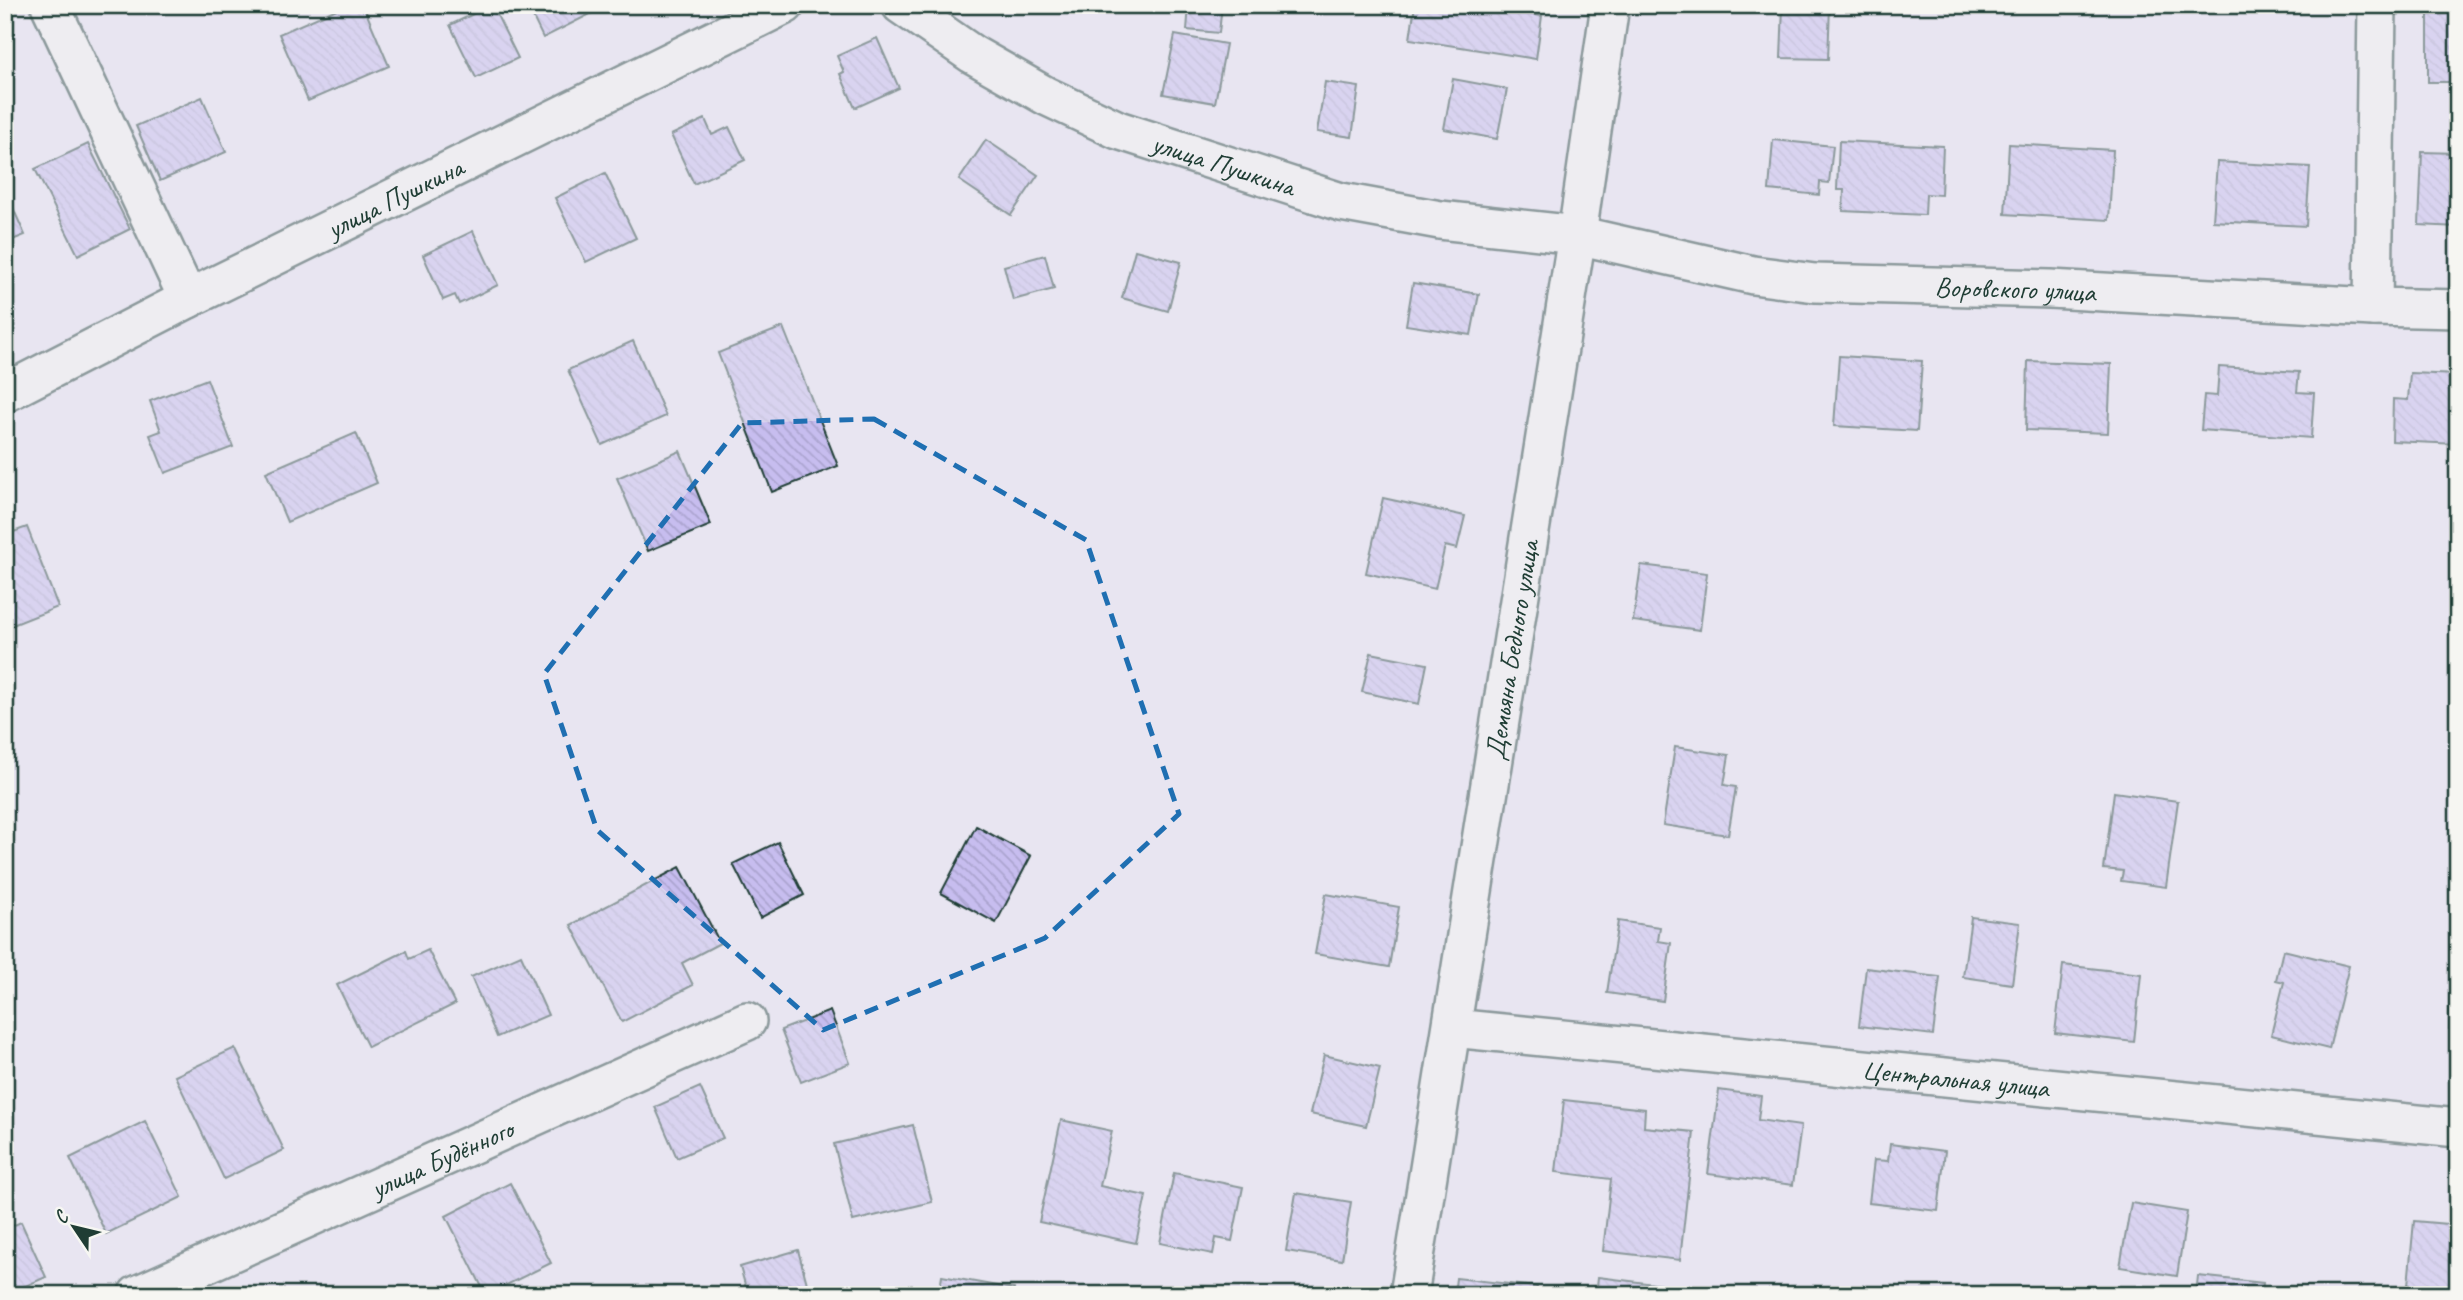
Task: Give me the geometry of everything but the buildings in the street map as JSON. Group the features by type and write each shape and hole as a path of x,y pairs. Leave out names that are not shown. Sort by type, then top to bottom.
{"street":[{"path":"50,5 188,299"},
{"name":"улица Пушкина","path":"5,393 188,299 785,5"},
{"name":"улица Пушкина","path":"901,5 972,54 1045,96 1118,131 1341,202 1440,220 1577,235"},
{"name":"Демьяна Бедного улица","path":"1409,1295 1577,235 1610,5"},
{"path":"2373,307 2377,5"},
{"name":"Воровского улица","path":"1577,235 1753,275 1815,283 2050,289 2373,307 2458,309"},
{"name":"улица Будённого","path":"136,1295 747,1021"},
{"name":"Центральная улица","path":"1452,1028 2458,1128"}],"highlighted area":[{"path":"874,419 1086,540 1179,814 1045,938 823,1030 597,830 544,674 742,423"}]}
